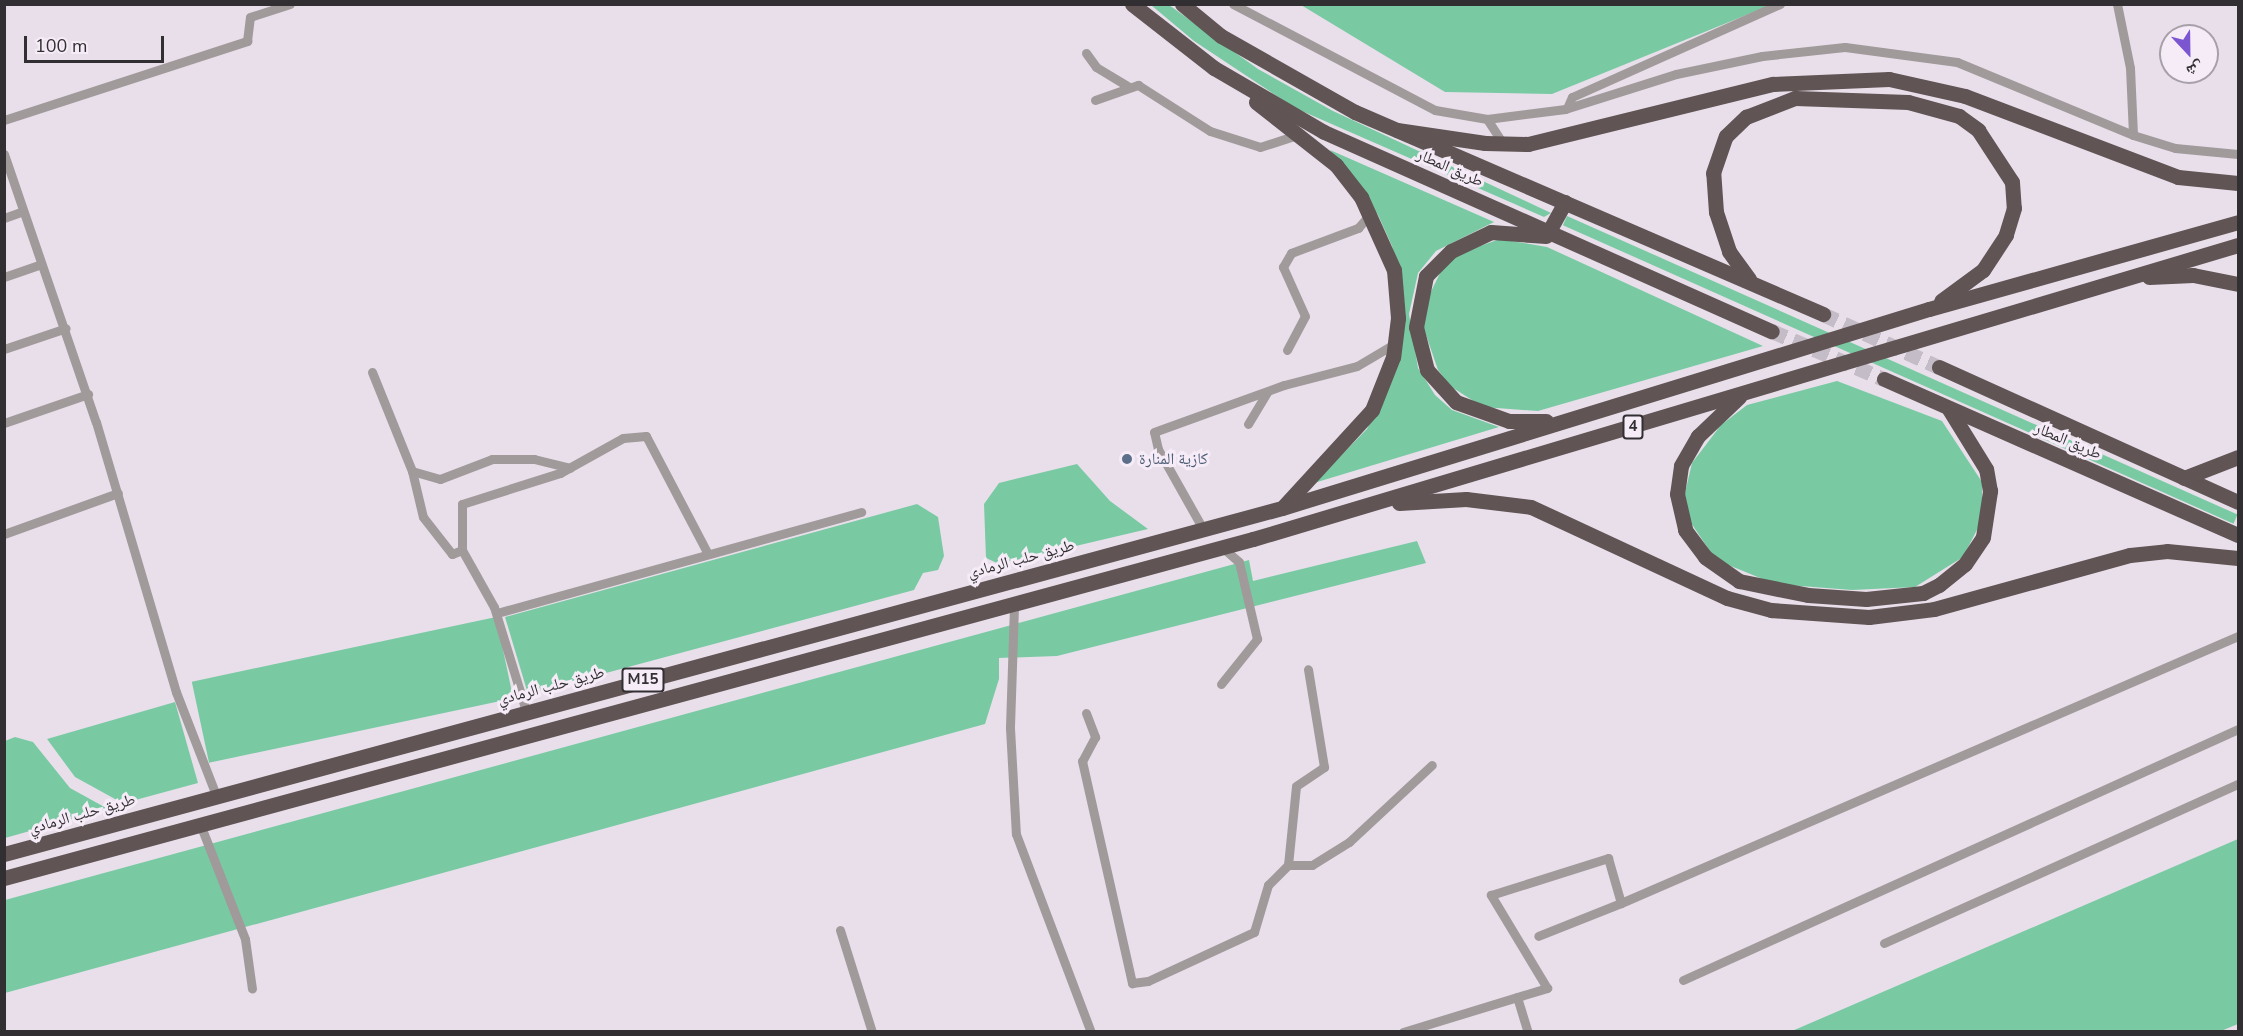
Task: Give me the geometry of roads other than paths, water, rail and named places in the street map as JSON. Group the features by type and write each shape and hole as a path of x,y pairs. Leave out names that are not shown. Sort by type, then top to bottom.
{"highway":[{"name":"طريق المطار","path":"1132,4 1214,68 1324,132 1772,331"},
{"name":"طريق المطار","path":"1182,4 1221,36 1299,83 1397,130 1823,314"},
{"path":"1214,68 1336,165 1370,214 1394,270 1394,344 1372,410 1282,508"},
{"path":"1397,130 1503,144 1590,131 1773,84 1889,79 1965,96 2178,177 2238,183"},
{"path":"1751,282 1729,252 1716,212 1713,174 1726,136 1746,117 1795,98 1908,102 1959,116 1978,130 2012,182 2014,208 1995,253 1970,281 1929,309"},
{"path":"1549,231 1565,202"},
{"name":"4","path":"1282,508 1929,309 2238,222"},
{"path":"1561,421 1509,421 1456,402 1427,370 1417,304 1426,276 1451,251 1491,232 1517,231 1571,241"},
{"name":"4","path":"1019,604 1224,548 2238,245"},
{"path":"2119,279 2193,275 2238,284"},
{"name":"طريق المطار","path":"1939,367 2238,502"},
{"name":"طريق المطار","path":"1884,379 1949,410 2238,535"},
{"path":"1744,394 1688,450 1678,479 1679,513 1695,546 1722,572 1755,586 1808,595 1866,599 1923,593 1965,564 1983,537 1990,491 1986,469 1949,410"},
{"path":"2184,478 2238,457"},
{"path":"1253,539 1382,504 1488,501 1531,507 1727,598 1771,610 1869,617 1934,609 2130,555 2167,551 2238,558"},
{"name":"طريق حلب الرمادي","path":"4,854 1282,508"},
{"name":"M15","path":"4,878 1019,604"}],"street":[{"path":"4,120 247,41 250,17 290,4"},
{"path":"1233,4 1435,110 1487,119 1567,108 1676,74 1805,49 1845,47 1957,62 2133,135 2175,148 2238,154"},
{"path":"1567,108 1572,97 1780,4"},
{"path":"2117,4 2130,68 2133,135"},
{"path":"1086,53 1096,67 1128,86"},
{"path":"1095,100 1128,86 1138,85 1210,131 1260,147 1298,135"},
{"path":"1487,119 1503,144"},
{"path":"5,154 41,264 88,394 176,692 216,795"},
{"path":"4,218 23,211"},
{"path":"1287,350 1305,316 1283,267 1291,253 1358,228 1370,214"},
{"path":"4,276 41,264"},
{"path":"4,349 66,328"},
{"path":"1203,529 1158,449 1154,432 1267,392 1357,366 1394,344"},
{"path":"372,372 412,471 423,517 452,554 462,550"},
{"path":"1248,424 1267,392"},
{"path":"4,423 88,394"},
{"path":"526,711 496,613 462,550 462,504 570,468 623,438 646,436 708,554"},
{"path":"412,471 441,480 492,459 534,459 570,468"},
{"path":"4,534 117,493"},
{"path":"496,613 861,512"},
{"path":"1221,684 1257,639 1239,562 1224,548"},
{"path":"1019,604 1010,728 1016,834 1091,1032"},
{"path":"1538,936 1621,903 2238,636"},
{"path":"1086,713 1095,737 1082,762 1132,983 1254,932 1268,885 1288,865 1296,786 1324,767 1308,669"},
{"path":"1683,980 2238,729"},
{"path":"1288,865 1312,865 1349,842 1432,765"},
{"path":"1884,943 2238,784"},
{"path":"200,824 245,939 252,989"},
{"path":"1403,1032 1547,988 1491,895 1608,858 1621,903"},
{"path":"840,930 872,1032"},
{"path":"1517,997 1528,1032"}],"tunnel":[{"path":"1823,314 1939,367"},
{"path":"1772,331 1884,379"}],"place":[{"name":"كازية المنارة","path":"1127,459"}]}
